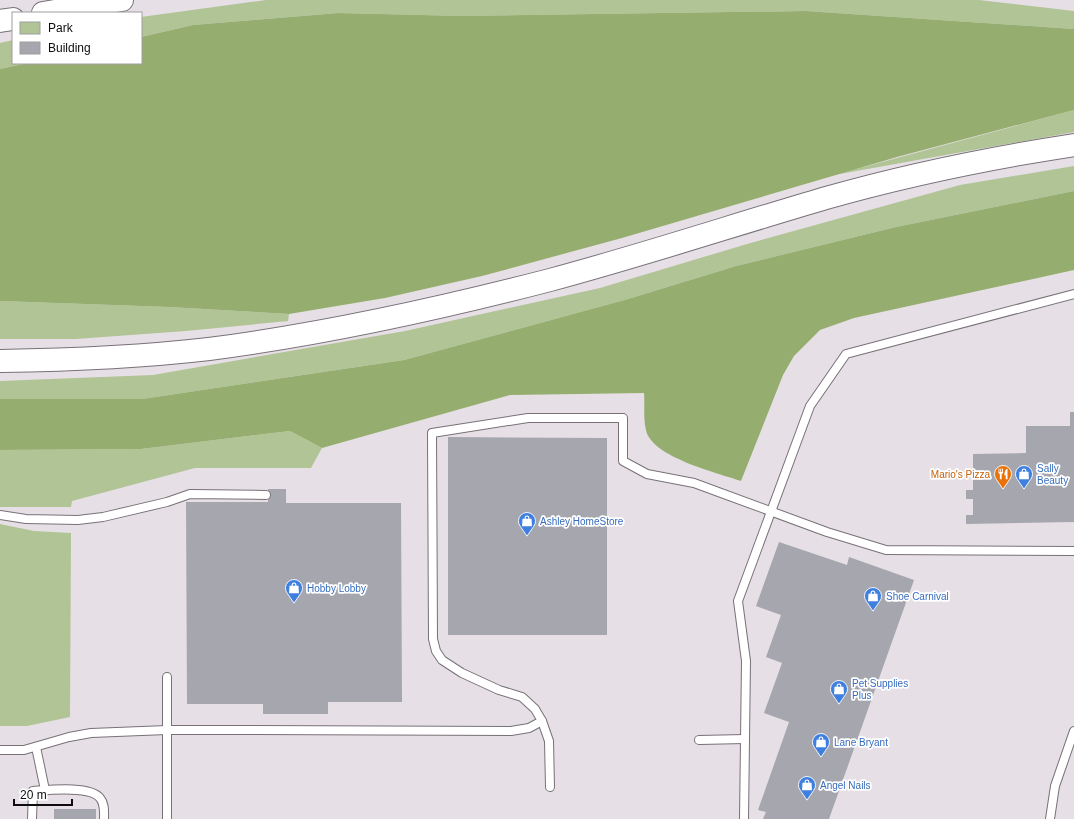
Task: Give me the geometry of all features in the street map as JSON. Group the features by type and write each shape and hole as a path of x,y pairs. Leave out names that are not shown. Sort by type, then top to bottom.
{"highway":[{"path":"49,12 122,0"},
{"path":"0,21 12,19"},
{"path":"0,361 98,358 200,350 278,339 417,312 553,279 827,198 895,180 964,164 1074,145"}],"lane":[{"path":"744,819 746,661 738,601 810,406 846,354 1074,294"},
{"path":"550,787 550,741 542,721 535,709 522,697 499,690 462,673 442,660 436,651 433,639 432,433 528,418 624,418 623,461 647,474 694,483 827,532 886,550 1074,551"},
{"path":"0,515 26,519 78,520 103,518 167,502 190,494 266,495"},
{"path":"167,819 168,677"},
{"path":"0,750 24,750 91,732 168,730 511,731 529,728 542,721"},
{"path":"1050,819 1055,786 1074,731"},
{"path":"699,740 745,739"},
{"path":"36,747 45,790"},
{"path":"32,819 32,791 45,790 83,790 92,792 100,797 104,806 104,819"}],"green space":[{"path":"266,0 979,0 1074,11 1074,29 806,11 463,16 338,13 193,25 142,37 142,17"},
{"path":"806,11 1074,29 1074,110 897,157 622,238 482,276 385,298 289,314 169,307 0,301 0,69 23,64 142,64 142,37 193,25 338,13 463,16"},
{"path":"12,40 12,64 23,64 0,69 0,43"},
{"path":"1074,110 1074,132 834,175"},
{"path":"1074,166 1074,191 896,227 736,266 628,299 404,360 142,399 0,399 0,381 153,375 405,331 600,288 747,244 960,185"},
{"path":"1074,191 1074,270 854,318 820,330 794,356 783,375 741,481 687,463 672,456 651,440 646,430 644,393 510,395 322,448 290,431 141,449 0,450 0,399 142,399 404,360 628,299 736,266 896,227"},
{"path":"0,301 169,307 289,314 288,321 186,331 76,339 0,339"},
{"path":"290,431 322,448 311,468 195,468 72,501 71,507 0,507 0,450 141,449"},
{"path":"0,524 34,531 71,533 70,717 27,726 0,726"}],"building":[{"path":"1070,412 1074,412 1074,522 966,524 966,515 973,515 973,499 966,499 966,490 973,490 973,454 1026,453 1026,426 1070,426"},
{"name":"Ashley HomeStore","path":"448,437 607,438 607,635 448,635"},
{"name":"Hobby Lobby","path":"268,489 286,489 286,503 401,503 402,702 328,702 328,714 263,714 263,704 187,704 186,502 268,502"},
{"path":"779,542 847,565 849,557 914,580 829,819 763,819 766,812 758,810 789,722 764,713 782,663 766,657 781,615 756,606"},
{"path":"54,809 96,809 96,819 54,819"}],"place":[{"name":"Mario's Pizza","path":"1003,489"},
{"name":"Sally Beauty","path":"1024,489"},
{"name":"Ashley HomeStore","path":"527,536"},
{"name":"Hobby Lobby","path":"294,603"},
{"name":"Shoe Carnival","path":"873,611"},
{"name":"Pet Supplies Plus","path":"839,704"},
{"name":"Lane Bryant","path":"821,757"},
{"name":"Angel Nails","path":"807,800"}]}
